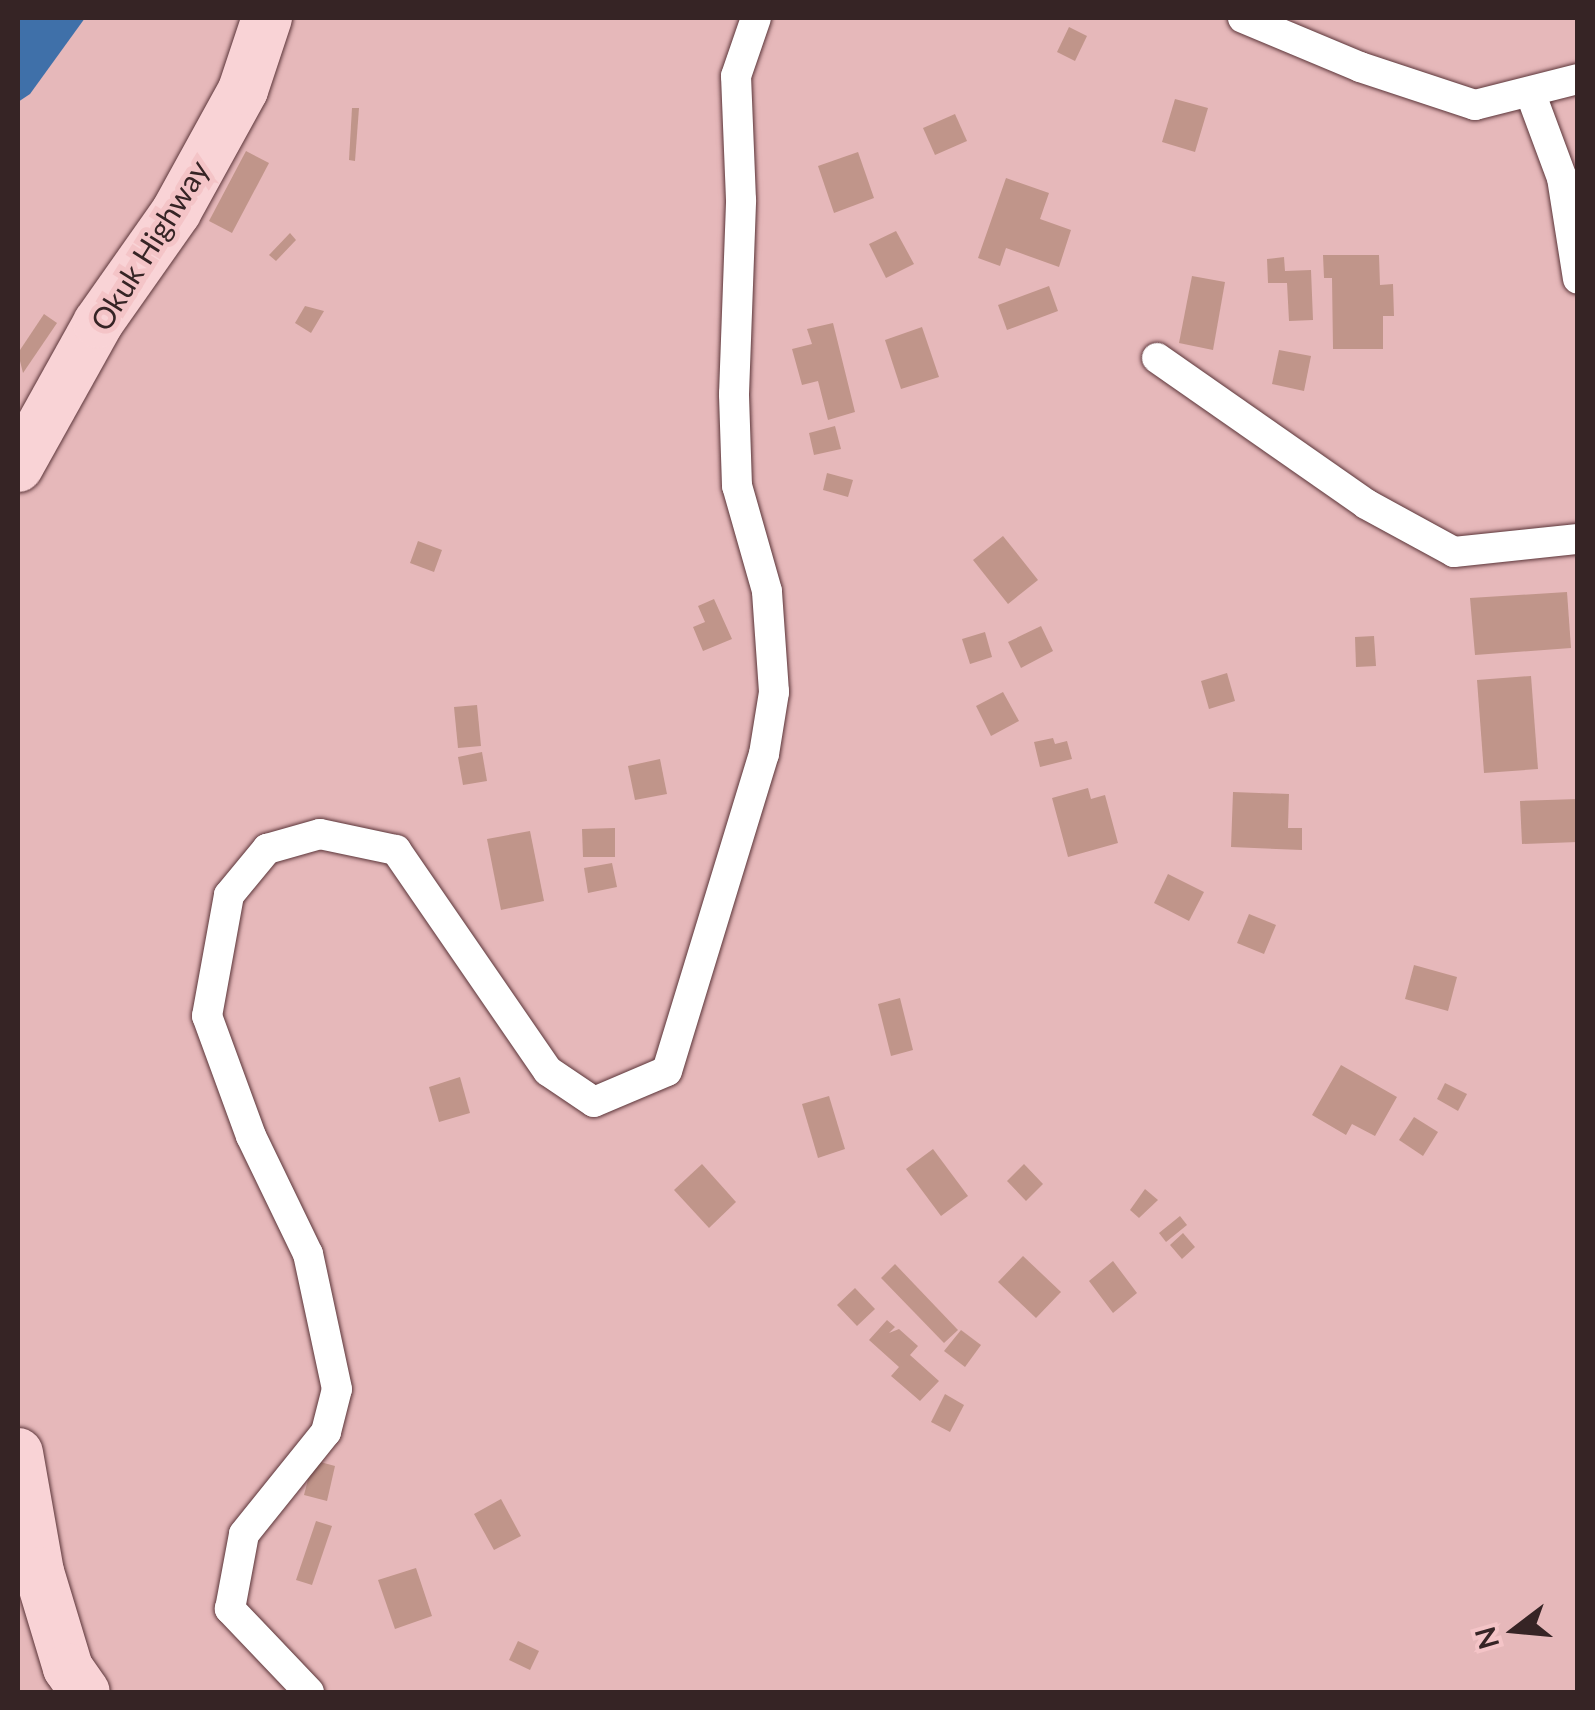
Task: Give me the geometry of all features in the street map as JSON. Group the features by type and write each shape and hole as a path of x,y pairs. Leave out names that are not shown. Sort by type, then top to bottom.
{"main road":[{"name":"Okuk Highway","path":"18,467 98,323 176,212 243,90 267,18"},
{"path":"18,1452 39,1572 68,1668 85,1692"}],"street":[{"path":"309,1692 230,1609 244,1534 326,1432 337,1390 308,1254 251,1136 208,1016 229,895 267,849 320,834 396,850 548,1070 594,1102 667,1072 764,754 774,692 767,591 738,486 734,394 741,200 736,76 756,18"},
{"path":"1243,18 1360,67 1474,105 1578,79"},
{"path":"1530,92 1562,178 1578,279"},
{"path":"1156,358 1366,504 1454,552 1578,539"}],"water":[{"path":"18,18 85,18 30,94 18,102"}],"building":[{"path":"1069,27 1087,36 1075,61 1057,52"},
{"path":"1175,99 1208,108 1195,152 1162,142"},
{"path":"352,108 359,108 355,161 349,160"},
{"path":"955,114 967,141 935,155 923,128"},
{"path":"246,151 269,163 232,233 209,221"},
{"path":"858,152 874,198 834,213 818,166"},
{"path":"1006,178 1049,193 1040,219 1071,230 1059,267 1006,248 1000,266 978,258"},
{"path":"896,231 914,264 886,278 869,244"},
{"path":"290,233 296,240 276,261 269,255"},
{"path":"1323,255 1379,255 1380,285 1393,284 1394,316 1383,316 1383,349 1333,349 1332,278 1324,278"},
{"path":"1284,257 1285,271 1311,270 1313,320 1289,321 1287,283 1268,283 1267,259"},
{"path":"1192,276 1225,282 1213,350 1179,343"},
{"path":"1049,286 1058,311 1007,330 998,305"},
{"path":"305,306 324,311 311,333 295,323"},
{"path":"44,314 57,323 23,373 18,353"},
{"path":"833,323 855,412 828,420 818,381 802,385 792,349 812,344 807,329"},
{"path":"922,327 939,377 901,389 885,340"},
{"path":"1279,350 1311,356 1304,391 1272,384"},
{"path":"835,426 841,449 814,455 809,433"},
{"path":"827,473 853,480 848,497 823,490"},
{"path":"1003,536 1038,580 1008,604 973,560"},
{"path":"418,541 442,550 434,572 410,563"},
{"path":"1567,592 1571,648 1475,655 1470,598"},
{"path":"714,599 732,639 703,651 693,627 705,622 698,606"},
{"path":"1041,626 1053,651 1021,668 1008,642"},
{"path":"985,632 992,657 970,664 962,639"},
{"path":"1374,636 1376,666 1356,667 1355,637"},
{"path":"1227,673 1235,701 1209,709 1201,681"},
{"path":"1531,676 1538,769 1484,773 1477,680"},
{"path":"1003,692 1019,721 991,736 976,706"},
{"path":"477,705 481,746 458,748 454,707"},
{"path":"1053,738 1055,744 1067,741 1072,759 1040,767 1034,742"},
{"path":"482,752 487,781 463,785 458,757"},
{"path":"660,759 667,794 635,800 628,766"},
{"path":"1088,788 1091,799 1105,795 1118,843 1068,857 1052,798"},
{"path":"1233,792 1289,794 1288,828 1302,828 1302,850 1231,847"},
{"path":"1578,799 1578,842 1522,844 1520,801"},
{"path":"615,828 615,857 583,857 582,829"},
{"path":"530,831 544,901 501,910 487,839"},
{"path":"612,863 617,887 588,893 584,868"},
{"path":"1168,874 1204,892 1189,921 1154,903"},
{"path":"1249,914 1276,925 1264,954 1237,943"},
{"path":"1414,965 1457,977 1448,1011 1405,999"},
{"path":"900,998 913,1050 891,1056 878,1004"},
{"path":"1341,1065 1397,1097 1375,1136 1352,1124 1346,1135 1312,1115"},
{"path":"460,1077 470,1113 439,1122 429,1087"},
{"path":"1445,1083 1467,1094 1458,1111 1437,1099"},
{"path":"829,1096 845,1149 818,1158 802,1104"},
{"path":"1414,1117 1438,1132 1423,1156 1399,1140"},
{"path":"933,1149 968,1196 941,1216 906,1169"},
{"path":"702,1164 736,1202 709,1228 674,1190"},
{"path":"1024,1164 1043,1184 1026,1201 1007,1181"},
{"path":"1145,1189 1158,1200 1139,1218 1130,1210"},
{"path":"1180,1216 1187,1225 1166,1242 1159,1233"},
{"path":"1183,1233 1195,1247 1182,1259 1170,1245"},
{"path":"1023,1256 1061,1292 1036,1318 998,1282"},
{"path":"1113,1261 1137,1293 1113,1313 1089,1281"},
{"path":"895,1264 958,1330 944,1343 881,1278"},
{"path":"855,1288 875,1309 857,1326 837,1305"},
{"path":"887,1320 895,1327 889,1333 899,1329 918,1346 910,1355 939,1381 920,1401 891,1376 899,1367 869,1340"},
{"path":"961,1330 981,1345 965,1367 944,1351"},
{"path":"945,1394 964,1405 950,1432 931,1422"},
{"path":"313,1460 335,1466 327,1501 304,1495"},
{"path":"501,1499 521,1536 494,1550 474,1514"},
{"path":"316,1521 332,1526 312,1585 296,1580"},
{"path":"416,1568 432,1616 395,1629 378,1580"},
{"path":"518,1641 539,1651 530,1670 509,1660"}]}
